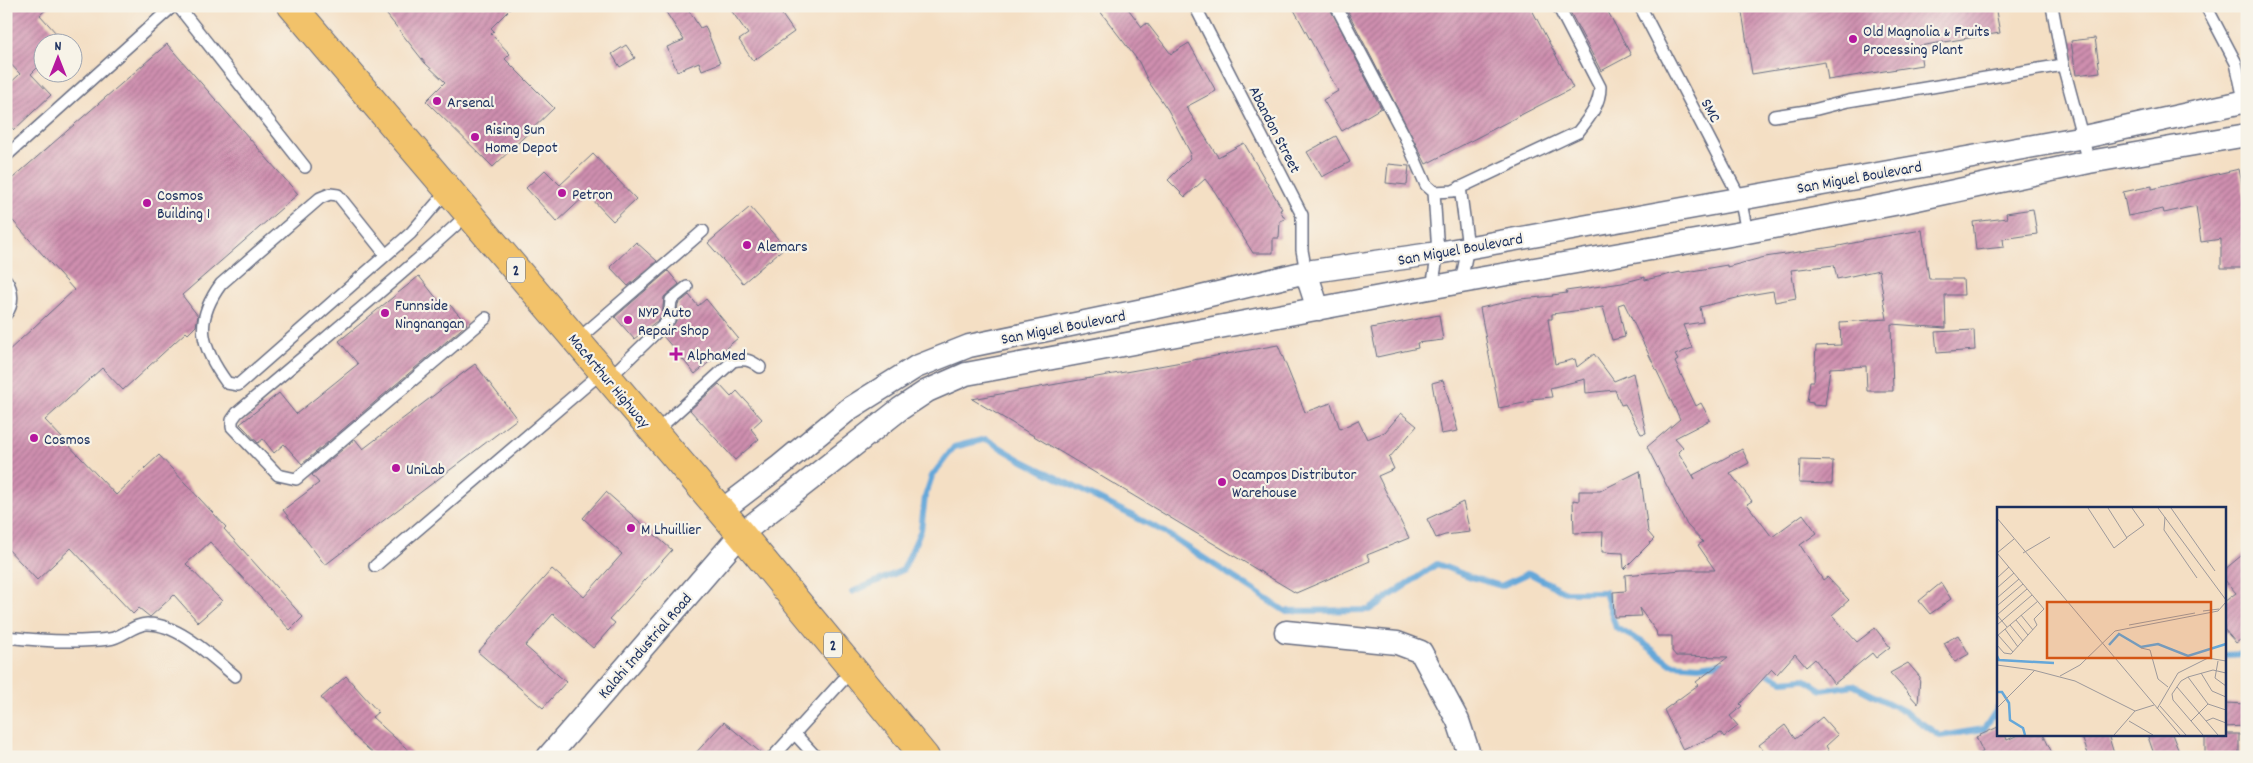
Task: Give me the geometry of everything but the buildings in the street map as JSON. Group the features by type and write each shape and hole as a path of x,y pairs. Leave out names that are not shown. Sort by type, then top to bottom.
{"highway":[{"name":"MacArthur Highway","path":"292,6 722,511 854,669 924,757"}],"street":[{"name":"San Miguel Boulevard","path":"722,511 849,409 901,376 934,359 969,346 1172,304 1306,272 1438,253 1891,170 2084,137 2246,104"},
{"name":"San Miguel Boulevard","path":"741,534 836,461 881,423 927,391 966,374 1181,333 1318,310 1432,287 1747,232 1894,204 2089,162 2247,135"},
{"path":"1891,170 1894,204"},
{"path":"1306,272 1318,310"},
{"path":"1172,304 1181,333"},
{"name":"Kalahi Industrial Road","path":"548,757 741,534"},
{"path":"1286,632 1397,642 1421,652 1458,721 1470,757"}],"lane":[{"path":"6,156 173,6"},
{"path":"178,6 305,167"},
{"name":"Abandon Street","path":"1195,6 1302,215 1302,250 1306,272"},
{"path":"1336,6 1405,137 1426,185 1434,192 1453,191 1578,132 1591,115 1600,96 1600,87 1558,6"},
{"name":"SMC","path":"1640,6 1740,198 1747,232"},
{"path":"2052,6 2063,65 2084,137 2089,162"},
{"path":"2206,6 2236,63 2246,104"},
{"path":"1774,116 2063,65"},
{"path":"1460,187 1468,247 1461,282"},
{"path":"386,255 338,195 330,194 320,198 221,284 208,301 202,336 214,364 227,383 238,385 386,255 411,233 448,190"},
{"path":"1432,287 1438,253 1434,192"},
{"path":"468,214 422,258 345,320 237,413 232,420 232,428 278,475 296,479 486,318"},
{"path":"576,341 703,231"},
{"path":"6,280 12,288 12,299 6,314"},
{"path":"375,566 669,320 671,300 687,287"},
{"path":"654,433 733,362 742,359 750,360 760,367"},
{"path":"6,637 46,641 112,639 147,623 172,630 197,644 235,676"},
{"path":"773,757 854,669"},
{"path":"795,734 816,757"}],"waterway":[{"path":"852,592 903,570 921,530 925,497 932,476 954,447 986,439 1023,461 1161,530 1285,611 1369,610 1437,564 1501,586 1529,573 1565,592 1605,592 1616,628 1642,642 1671,664 1699,666 1729,662"},
{"path":"2226,655 2247,654"},
{"path":"1760,670 1783,681 1804,679 1822,690 1853,685 1904,711 1940,736 1984,729 1997,710"}],"place":[{"name":"Old Magnolia & Fruits Processing Plant","path":"1853,39"},
{"name":"Arsenal","path":"437,101"},
{"name":"Rising Sun Home Depot","path":"475,137"},
{"name":"Petron","path":"562,193"},
{"name":"Cosmos Building 1","path":"147,203"},
{"name":"Alemars","path":"747,245"},
{"name":"Funnside Ningnangan","path":"385,313"},
{"name":"NYP Auto Repair Shop","path":"628,320"},
{"name":"AlphaMed","path":"676,354"},
{"name":"Cosmos","path":"34,438"},
{"name":"UniLab","path":"396,468"},
{"name":"Ocampos Distributor Warehouse","path":"1222,482"},
{"name":"M Lhuillier","path":"631,528"}]}
